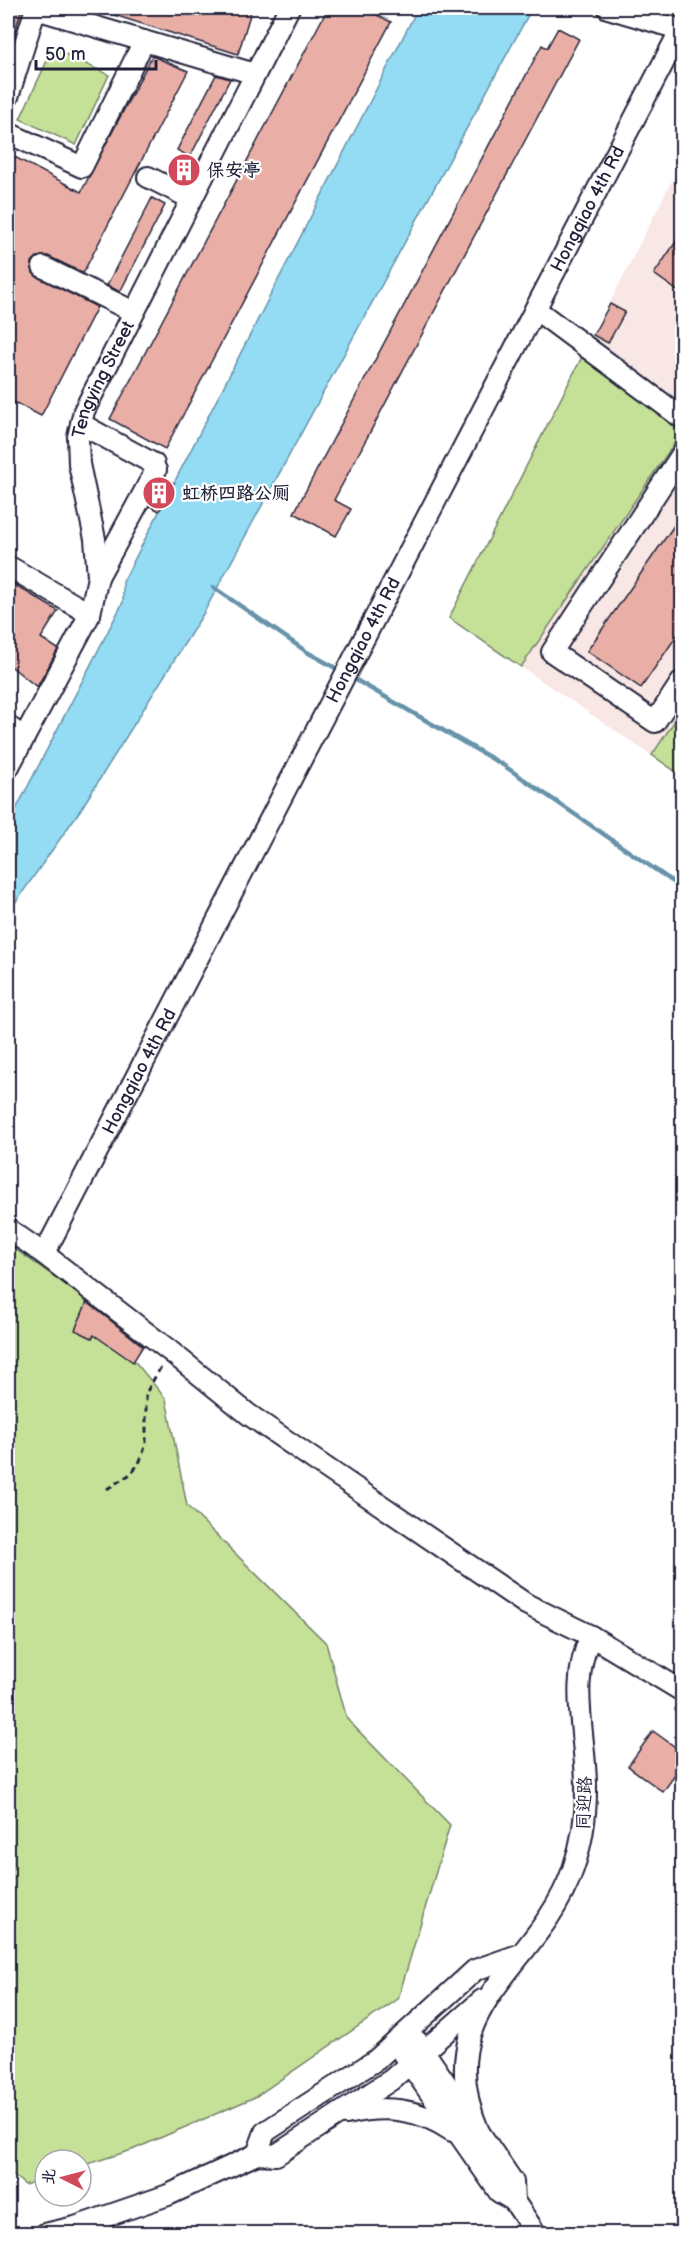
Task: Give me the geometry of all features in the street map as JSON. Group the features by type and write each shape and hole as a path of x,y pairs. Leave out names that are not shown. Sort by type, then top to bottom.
{"street":[{"path":"8,96 36,8 255,74"},
{"name":"Tengying Street","path":"8,768 90,614 98,577 95,539 79,464 84,411 289,8"},
{"path":"608,8 682,29"},
{"name":"Hongqiao 4th Rd","path":"45,1254 682,29"},
{"path":"8,132 82,167 144,41"},
{"path":"148,177 192,199"},
{"path":"43,267 134,312"},
{"path":"535,309 682,418"},
{"path":"81,424 155,467 98,577"},
{"path":"682,454 552,652 655,722 682,681"},
{"path":"8,566 90,614"},
{"path":"8,726 24,738"},
{"path":"8,1230 45,1254 248,1414 453,1555 526,1604 591,1635 682,1691"},
{"name":"同迎路","path":"494,1990 559,1902 583,1839 586,1791 578,1676 581,1660 591,1635"},
{"path":"257,2154 265,2132 376,2060 475,1970 518,1955"},
{"path":"45,2234 75,2227 168,2195 257,2154 276,2155 391,2080 494,1990"},
{"path":"472,2138 465,2061 475,2022 494,1990"},
{"path":"403,2037 472,2138 499,2192 513,2201 536,2234"},
{"path":"329,2120 366,2110 402,2109 436,2120 472,2138"}],"path":[{"path":"107,1489 132,1473 140,1461 146,1444 146,1393 170,1351"}],"shaded area":[{"path":"682,161 682,776 449,618"}],"green space":[{"path":"53,48 109,75 76,145 20,119"},
{"path":"584,353 682,426 682,432 521,667 449,618"},
{"path":"682,710 682,776 652,755"},
{"path":"8,1244 79,1294 166,1399 187,1506 326,1643 347,1719 450,1825 398,1999 255,2097 132,2150 93,2162 93,2148 33,2148 33,2182 25,2185 8,2171"}],"water":[{"path":"418,8 532,8 203,614 81,809 8,913 8,825 123,602 123,582"}],"building":[{"path":"8,8 22,8 11,45 8,45"},
{"path":"98,8 252,8 238,54 98,10"},
{"path":"328,8 363,8 391,22 165,449 110,419"},
{"path":"558,28 579,39 334,500 351,509 336,536 294,513 542,45 547,48"},
{"path":"152,56 188,71 83,273 48,256 37,257 32,262 33,273 37,277 97,307 41,416 8,399 8,162 11,155 81,192"},
{"path":"216,75 230,79 190,157 177,150"},
{"path":"152,198 165,205 120,292 107,285"},
{"path":"682,233 682,294 654,274"},
{"path":"610,304 625,312 608,343 593,335"},
{"path":"165,478 174,483 159,511 150,506"},
{"path":"682,514 682,628 641,688 587,651"},
{"path":"12,583 58,611 41,638 58,649 37,687 8,664 8,590"},
{"path":"87,1302 143,1346 133,1362 94,1335 92,1338 75,1330"},
{"path":"653,1731 682,1752 682,1765 663,1792 628,1766"}],"waterway":[{"path":"213,587 307,652 341,671"},
{"path":"349,676 503,765 682,888"}],"place":[{"name":"保安亭","path":"184,170"},
{"name":"虹桥四路公厕","path":"159,493"}]}
